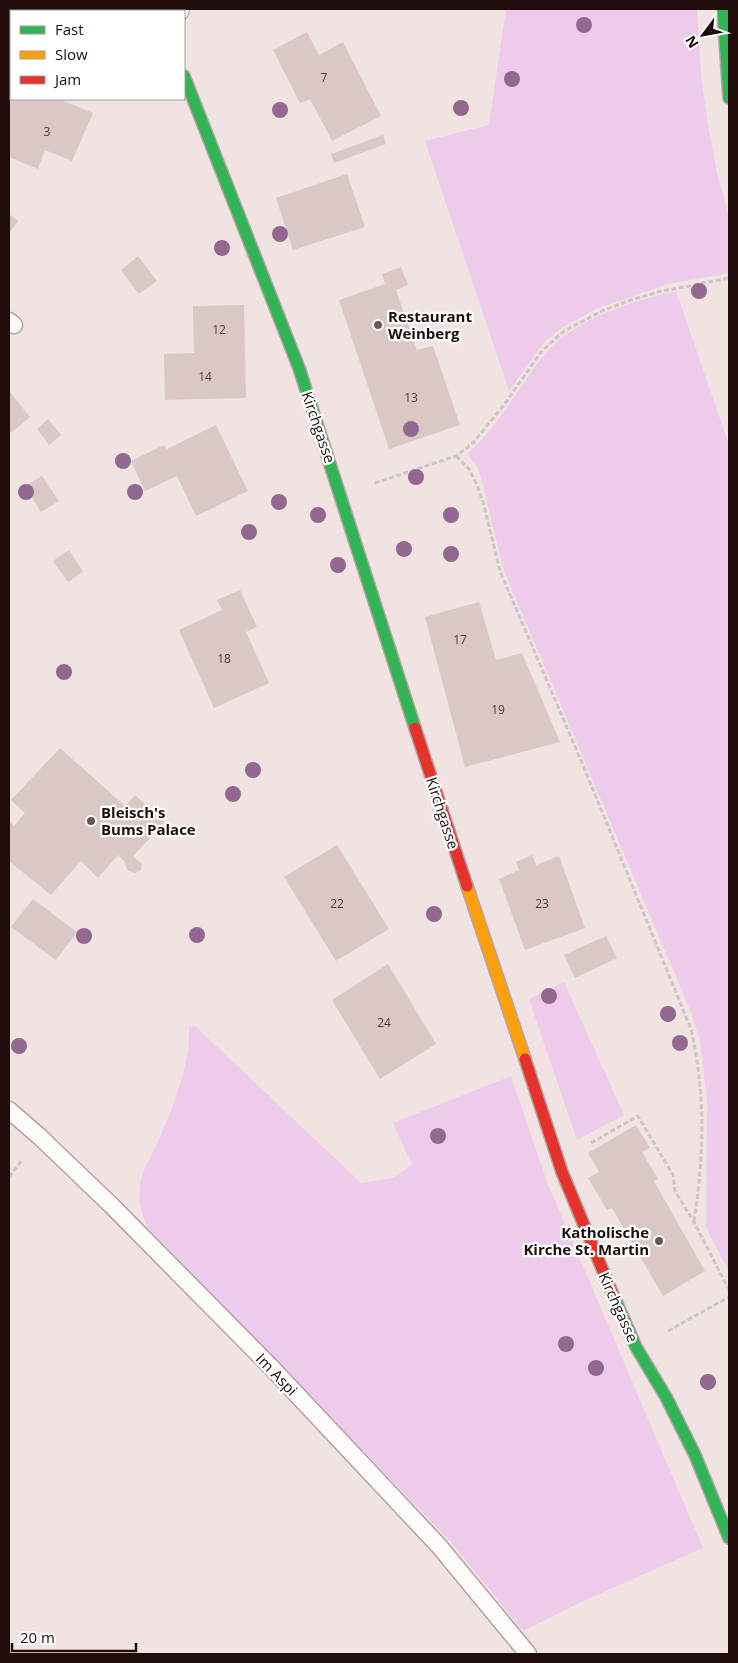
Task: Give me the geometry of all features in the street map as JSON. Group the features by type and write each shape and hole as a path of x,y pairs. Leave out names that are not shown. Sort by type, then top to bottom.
{"street":[{"path":"723,9 729,98"},
{"name":"Kirchgasse","path":"186,86 299,368 393,662 562,1172 636,1347 666,1397 696,1455 729,1538"}],"lane":[{"name":"Im Aspi","path":"9,1110 112,1206 271,1367 439,1546 528,1654"}],"path":[{"path":"374,484 456,456 472,444 486,428 541,352 564,331 604,310 631,300 658,292 729,278"},
{"path":"456,456 470,468 477,485 483,502 494,554 503,579 580,758 691,1029 698,1057 702,1098 703,1141 701,1175 694,1222"},
{"path":"584,1147 638,1116 673,1175 675,1191 694,1222 729,1290"},
{"path":"666,1332 729,1297"}],"shaded area":[{"path":"506,9 697,9 701,74 708,126 717,173 729,216 729,273 668,284 596,309 562,328 545,341 509,391 425,141 489,125"},
{"path":"676,291 729,445 729,1271 706,1228 707,1100 700,1041 691,1012 504,571 481,478 477,466 467,454 489,432 535,367 556,342 571,331 605,313 641,300"},
{"path":"564,982 624,1115 577,1140 529,999"},
{"path":"195,1026 361,1183 393,1178 412,1165 393,1123 511,1076 547,1182 703,1548 581,1602 523,1631 451,1542 148,1228 140,1203 141,1181 175,1100 187,1055 189,1027"}],"building":[{"path":"13,9 102,10 15,10"},
{"path":"9,30 10,58 9,60"},
{"path":"307,32 319,55 343,42 381,116 332,141 310,99 300,103 273,50"},
{"path":"9,78 10,100 61,100 93,113 72,161 45,150 38,169 9,157"},
{"path":"383,135 386,144 334,163 331,154"},
{"path":"347,174 365,227 293,250 276,198"},
{"path":"9,214 18,221 9,233"},
{"path":"138,256 157,281 139,294 121,270"},
{"path":"401,267 408,285 396,290 417,350 433,346 460,425 389,449 339,300 385,284 382,274"},
{"path":"244,305 246,398 165,400 164,354 194,353 193,306"},
{"path":"9,391 30,417 11,433 9,429"},
{"path":"48,419 61,435 49,445 37,429"},
{"path":"216,425 248,491 196,516 177,476 145,491 131,461 164,445 167,449"},
{"path":"42,476 59,501 41,512 25,486"},
{"path":"69,550 83,572 68,582 53,561"},
{"path":"240,590 257,627 246,632 269,683 214,708 179,630 222,610 217,600"},
{"path":"479,602 496,660 522,653 560,742 465,767 425,617"},
{"name":"Bleisch's Bums Palace","path":"60,748 125,806 135,795 165,822 133,856 142,864 141,870 135,873 127,870 125,862 118,855 98,878 81,861 51,895 9,861 9,820 14,826 25,813 11,800"},
{"path":"337,845 389,929 336,961 284,877"},
{"path":"532,855 536,865 559,856 585,928 525,950 499,879 519,870 516,862"},
{"path":"33,899 77,932 56,960 11,927"},
{"path":"606,936 617,958 575,978 564,955"},
{"path":"388,964 436,1044 380,1079 332,1000"},
{"name":"Katholische Kirche St. Martin","path":"636,1125 650,1148 642,1152 658,1179 654,1181 705,1271 663,1296 612,1208 607,1210 588,1178 599,1172 588,1153"}],"traffic: fast":[{"path":"723,9 729,98"},
{"path":"185,79 299,368 415,728"},
{"path":"613,1295 636,1347 666,1397 695,1455 729,1538"}],"traffic: slow":[{"path":"467,886 525,1059"}],"traffic: jam":[{"path":"415,728 467,886"},
{"path":"525,1059 562,1172 613,1295"}],"place":[{"name":"Restaurant Weinberg","path":"378,325"},
{"name":"Bleisch's Bums Palace","path":"91,821"},
{"name":"Katholische Kirche St. Martin","path":"659,1241"}]}
